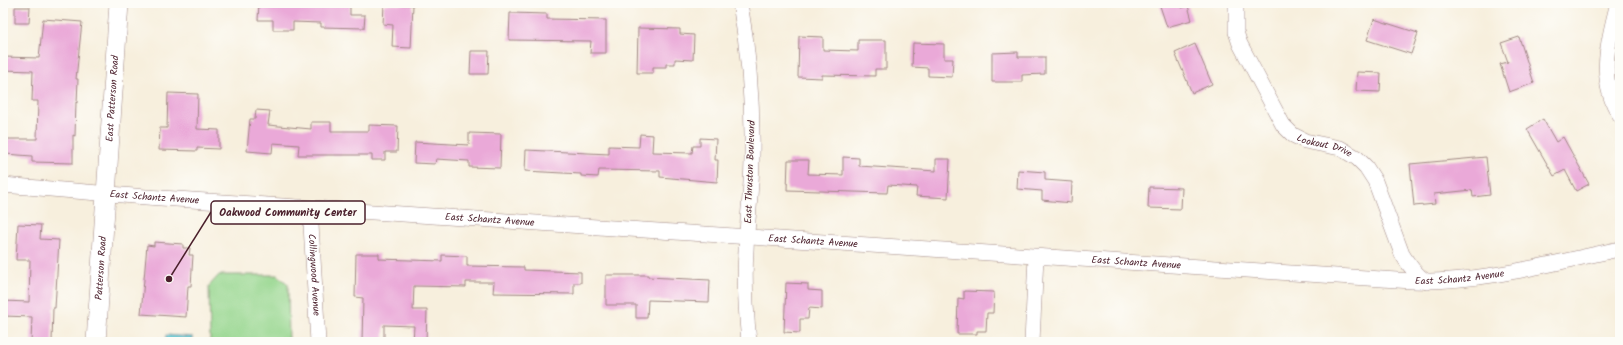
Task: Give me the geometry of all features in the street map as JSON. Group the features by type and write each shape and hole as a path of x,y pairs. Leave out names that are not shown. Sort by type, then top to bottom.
{"main road":[{"name":"East Patterson Road","path":"106,194 119,3"},
{"name":"Patterson Road","path":"96,342 106,194"}],"street":[{"name":"East Thruston Boulevard","path":"740,3 748,54 752,110 752,158 746,251 745,301 749,342"},
{"name":"Lookout Drive","path":"1236,3 1236,32 1240,44 1283,125 1305,141 1340,148 1357,158 1366,167 1375,181 1402,254 1412,269 1427,282"},
{"path":"1618,3 1609,36 1606,54 1606,79 1610,97 1620,115"},
{"name":"East Schantz Avenue","path":"3,185 106,194 310,208 1427,282 1491,276 1620,248"},
{"name":"Collingwood Avenue","path":"310,208 318,342"},
{"path":"1032,342 1036,257"}],"green space":[{"path":"219,275 277,275 288,284 289,342 210,342 209,286"}],"water":[{"path":"166,335 193,337 193,342 165,342"}],"building":[{"path":"259,3 322,5 322,3 350,3 350,15 365,15 364,28 321,27 321,23 293,22 293,30 273,30 273,20 258,20"},
{"path":"1159,3 1181,3 1182,8 1188,6 1192,20 1167,27"},
{"path":"384,4 413,5 411,48 392,47 393,25 383,24"},
{"path":"15,7 30,7 29,23 15,23"},
{"path":"510,13 547,14 547,19 606,20 606,53 590,53 591,41 509,40"},
{"path":"43,19 82,22 76,79 78,79 75,136 73,135 73,163 32,162 32,156 5,154 6,139 37,139 38,101 32,101 33,71 3,70 3,57 39,58"},
{"path":"1374,19 1418,33 1411,54 1367,40"},
{"path":"638,28 680,29 680,34 694,35 693,60 675,59 675,64 666,64 666,67 653,67 653,73 637,73"},
{"path":"799,36 823,37 823,50 858,51 858,40 886,40 886,69 875,69 875,76 822,75 822,78 798,77"},
{"path":"1519,37 1534,83 1509,92 1500,64 1508,62 1501,43"},
{"path":"913,43 944,44 944,59 953,59 952,77 928,76 928,68 912,67"},
{"path":"1195,44 1212,84 1192,93 1175,53"},
{"path":"471,51 489,51 488,74 470,74"},
{"path":"1018,52 1018,57 1045,57 1045,74 1022,75 1022,82 992,82 992,53"},
{"path":"1357,72 1381,73 1380,92 1356,91"},
{"path":"168,93 198,94 197,129 219,130 219,149 197,148 197,151 159,150 160,128 167,128"},
{"path":"256,110 270,111 268,125 311,129 311,122 331,122 331,131 369,131 369,125 398,126 397,152 385,152 385,160 372,160 372,155 298,155 299,145 273,143 272,153 247,151 250,119 255,119"},
{"path":"1543,119 1556,142 1563,137 1589,184 1576,191 1565,170 1554,176 1527,129"},
{"path":"469,133 501,134 500,168 469,167 469,161 436,159 435,164 414,163 415,142 469,145"},
{"path":"640,134 653,135 652,152 692,153 693,146 700,146 700,138 716,139 715,160 718,160 717,182 660,177 660,171 599,170 598,177 581,176 581,174 525,171 526,150 609,154 609,146 639,147"},
{"path":"843,157 859,158 859,166 936,171 936,159 950,159 948,198 916,196 917,187 888,185 887,193 787,190 788,160 809,160 808,174 843,175"},
{"path":"1486,157 1490,195 1473,197 1472,190 1434,194 1435,204 1414,206 1410,164"},
{"path":"1018,170 1045,172 1045,180 1072,182 1071,203 1042,200 1042,191 1017,189"},
{"path":"1149,187 1182,188 1181,209 1148,208"},
{"path":"18,224 41,225 40,239 59,240 55,308 53,308 52,342 31,342 32,317 3,316 3,301 29,302 30,260 16,260"},
{"path":"154,242 183,244 183,248 190,248 189,255 193,255 191,286 188,286 186,317 141,314 147,245 154,246"},
{"path":"356,254 379,254 379,259 442,261 442,255 467,256 467,266 524,267 524,270 581,272 581,283 574,283 574,294 493,293 494,282 466,282 466,287 414,286 413,310 427,310 426,342 413,342 414,326 384,325 384,342 362,342 363,298 355,297"},
{"path":"606,275 648,275 648,277 710,280 709,302 648,300 647,318 636,318 636,305 606,305"},
{"path":"786,283 808,284 808,290 822,291 822,309 809,308 808,319 800,319 800,333 784,332"},
{"path":"964,291 994,292 993,313 987,313 986,331 977,331 977,334 957,334 958,298 964,299"}],"place":[{"name":"Oakwood Community Center","path":"169,279"}]}
